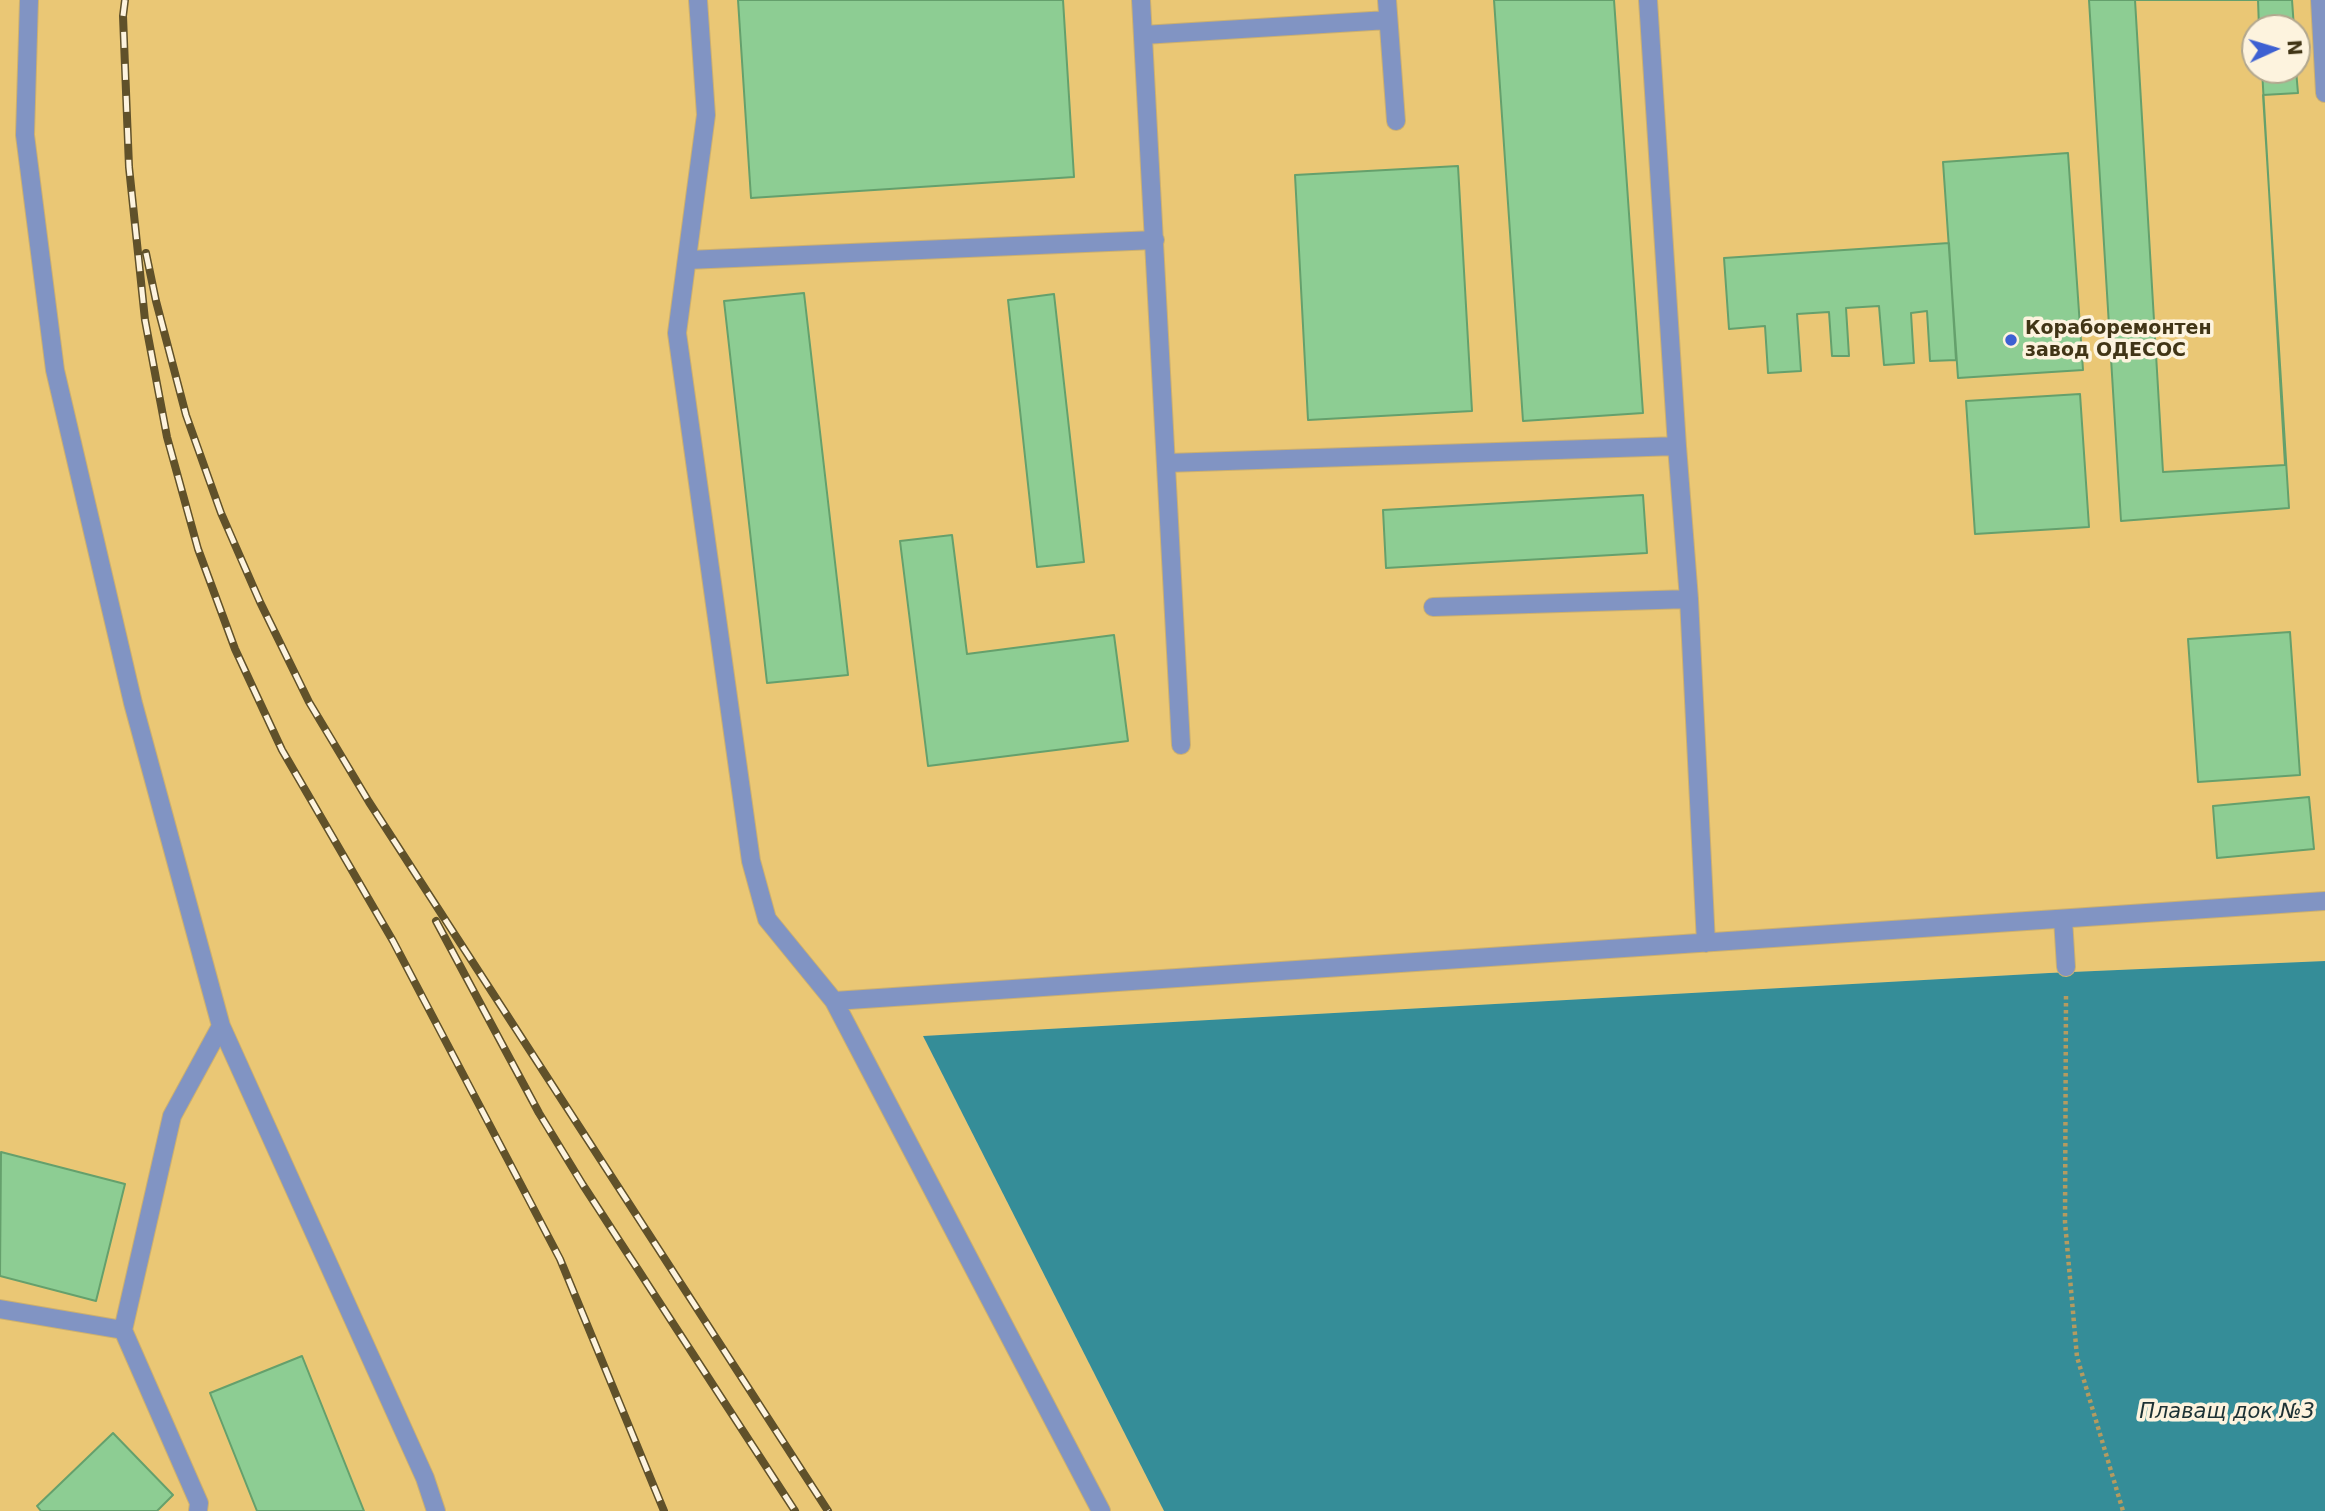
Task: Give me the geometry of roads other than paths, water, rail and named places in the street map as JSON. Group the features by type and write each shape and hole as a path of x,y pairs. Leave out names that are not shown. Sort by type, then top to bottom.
{"street":[{"path":"29,0 25,135 55,370 133,704 222,1026 425,1478 436,1511"},
{"path":"698,0 706,115 677,333 751,861 767,919 834,1001 1101,1511"},
{"path":"1142,0 1181,745"},
{"path":"1387,0 1396,121"},
{"path":"1648,0 1689,599 1706,943"},
{"path":"2320,0 2325,93"},
{"path":"1143,34 1388,20"},
{"path":"687,260 1155,240"},
{"path":"1167,463 1677,446"},
{"path":"1433,607 1689,599"},
{"path":"834,1001 2325,901"},
{"path":"2063,919 2066,967"},
{"path":"198,1511 199,1503 123,1330 172,1116 222,1026"},
{"path":"0,1309 123,1330"}],"water":[{"name":"Плаващ док №3","path":"2325,961 2325,1511 1164,1511 923,1036 2049,973"}],"railway":[{"path":"125,0 123,16 129,167 145,320 167,437 198,549 235,649 282,750 393,941 560,1259 664,1511"},
{"path":"146,253 186,415 221,513 260,602 309,702 369,802 828,1511"},
{"path":"436,921 539,1113 795,1511"}],"place":[{"name":"Кораборемонтен завод ОДЕСОС","path":"2011,340"}]}
